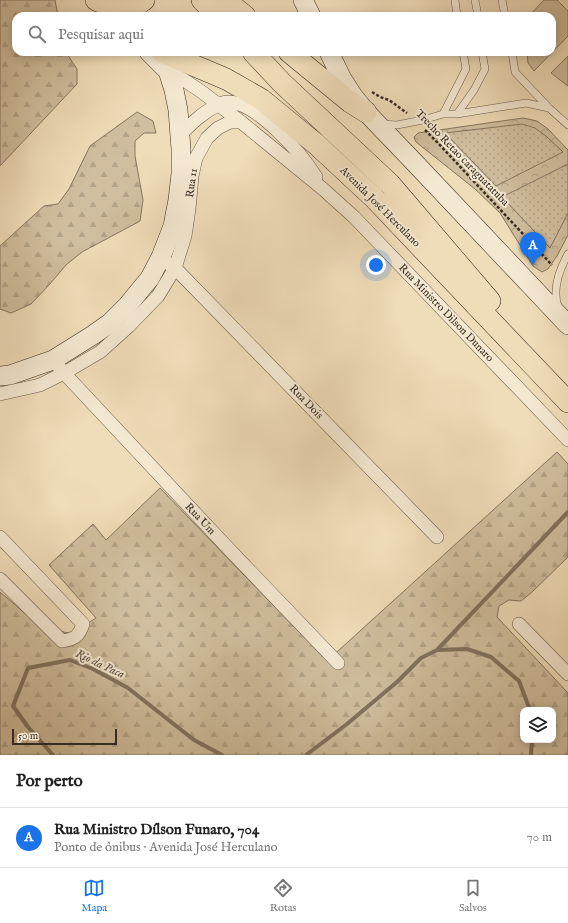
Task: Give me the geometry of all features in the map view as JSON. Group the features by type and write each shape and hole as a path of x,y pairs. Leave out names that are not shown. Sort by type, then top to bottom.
{"main road":[{"path":"96,0 112,7 120,8 129,8 144,0"},
{"path":"96,0 108,12"},
{"path":"202,0 214,12"},
{"path":"225,0 240,12"},
{"path":"303,0 309,12"},
{"name":"Rua Ministro Dilson Dunaro","path":"156,56 165,61"},
{"name":"Avenida José Herculano","path":"257,56 282,83 390,184 521,336 568,385"},
{"path":"294,56 372,118"},
{"path":"331,56 342,79 353,96 372,118 565,322"},
{"name":"Rua 11","path":"0,376 58,366 93,335 110,323 127,306 150,278 173,226 178,200 186,175 181,149 174,90 165,61"},
{"name":"Avenida José Herculano","path":"165,61 226,79 261,99 316,144 374,198 568,402"}],"street":[{"name":"Rua Ministro Dilson Dunaro","path":"165,61 184,80 220,105 323,188 354,218 568,440"},
{"name":"Rua Ministro Dilson Dunaro","path":"220,105 227,102 235,103 246,107 262,117 300,155 323,188"},
{"path":"180,135 199,116 209,109 220,105"},
{"name":"Rua 11","path":"0,394 40,385 58,366 100,352 129,326 158,296 175,268 185,236 189,209 186,175 207,138 218,128 230,122 241,122"},
{"path":"160,257 175,268"},
{"name":"Rua Dois","path":"175,268 436,536"},
{"name":"Rua Um","path":"58,366 226,546 338,663"},
{"path":"0,537 83,624 80,633 72,639 62,641 0,579"},
{"path":"519,624 568,674"}],"lane":[{"path":"455,0 456,12"},
{"path":"475,0 477,12"},
{"path":"502,0 504,12"},
{"path":"443,114 466,70 464,56"},
{"path":"457,114 474,90 485,68 483,56"},
{"path":"513,56 515,72 568,126"},
{"path":"372,118 397,124 443,114 457,114 526,102 549,108"},
{"path":"565,322 556,299 556,286 560,271 568,254"},
{"path":"560,271 568,260"}],"path":[{"name":"Trecho Retao caraguatatuba","path":"368,90 389,100 407,112 437,142 551,265 560,271"}],"green space":[{"path":"0,0 55,0 57,12 12,12 12,56 69,56 77,69 77,84 0,166"},
{"path":"544,0 557,0 568,11 568,36 556,48 556,12 533,12"},
{"path":"527,56 549,56 534,71 528,63"},
{"path":"568,56 568,86 551,73"},
{"path":"137,112 153,121 156,133 144,133 135,141 135,156 143,200 140,221 82,252 66,265 31,304 11,313 0,309 0,246 44,206 58,204 69,189 90,146"},
{"path":"523,118 537,121 548,129 568,150 568,235 548,269 542,272 533,266 500,213 475,189 416,142 414,137 418,133"},
{"path":"522,124 535,128 563,152 496,186 445,133"},
{"path":"568,164 568,213 550,248 502,197"},
{"path":"557,452 568,464 568,557 521,601 509,600 499,606 497,617 568,693 568,755 0,755 0,592 40,626 72,634 96,618 49,565 93,524 106,540 160,488 327,661"}],"waterway":[{"path":"437,650 568,512"},
{"name":"Rio da Paca","path":"306,755 347,724 397,682 421,658 437,650 467,649 491,657 519,681 529,707"},
{"name":"Rio da Paca","path":"53,755 28,727 13,706 28,668 70,660 93,669 128,688 194,740 222,755"},
{"name":"Rio da Paca","path":"531,755 532,743"}],"place":[{"name":"Rua Ministro Dílson Funaro, 704","path":"533,265"}]}
